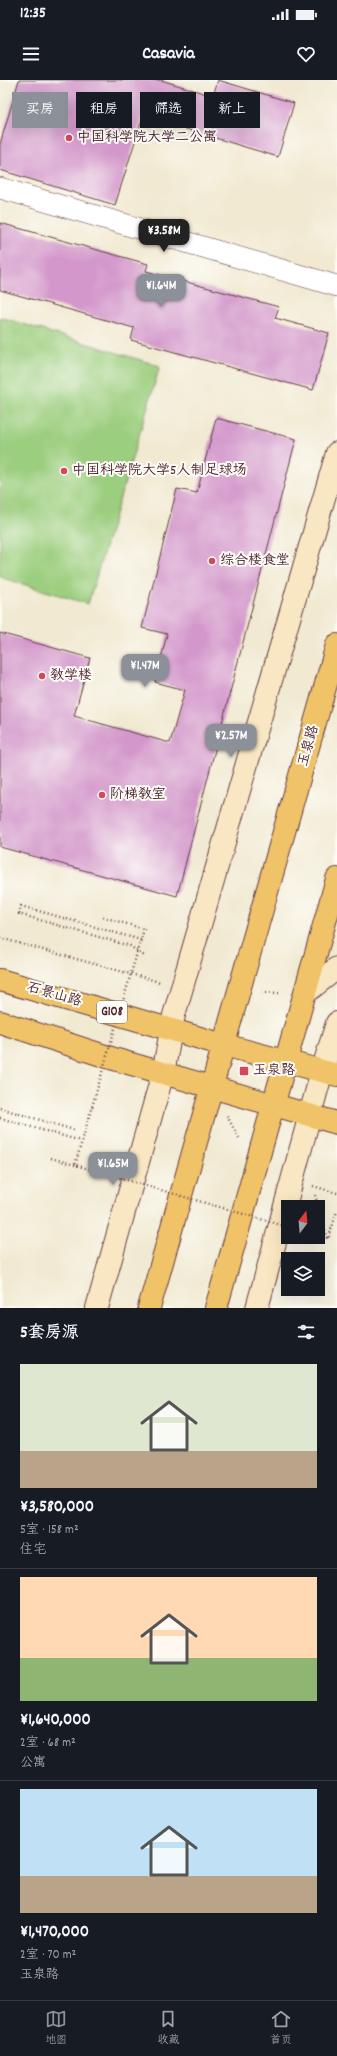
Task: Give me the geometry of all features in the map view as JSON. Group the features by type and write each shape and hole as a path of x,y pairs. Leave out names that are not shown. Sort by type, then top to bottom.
{"main road":[{"name":"玉泉路","path":"149,1308 337,645"},
{"path":"216,1308 337,879"},
{"name":"石景山路","path":"0,980 224,1045"},
{"path":"0,1022 163,1073 337,1123"},
{"name":"G108","path":"224,1045 329,1073"}],"street":[{"path":"0,188 337,286"},
{"path":"97,1308 163,1073 171,1029 337,453"},
{"path":"305,993 337,968"},
{"path":"257,1308 310,1115 329,1073 337,1023"}],"path":[{"path":"141,940 21,906 19,914 130,946 146,957"},
{"path":"75,1165 144,929 103,917"},
{"path":"0,1108 74,1130"},
{"path":"0,1118 81,1141"},
{"path":"51,1158 281,1225"},
{"path":"315,1196 328,1239"},
{"path":"328,1239 337,1211"}],"green space":[{"name":"中国科学院大学5人制足球场","path":"0,317 160,366 88,604 0,577"}],"building":[{"name":"中国科学院大学二公寓","path":"19,80 161,80 204,93 204,128 260,128 260,93 294,103 278,157 183,128 196,128 196,92 140,92 140,126 115,205 0,170 0,144 12,104 12,128 68,128 68,92 15,92"},
{"name":"中国科学院大学二公寓","path":"218,80 258,92 214,92"},
{"path":"0,223 148,264 146,271 279,307 275,318 329,333 313,390 131,340 134,328 0,290"},
{"path":"216,418 296,439 177,896 0,847 0,633 90,658 74,716 170,743 185,690 155,682 167,634 142,628 177,489 197,493"}],"place":[{"name":"中国科学院大学二公寓","path":"69,138"},
{"name":"中国科学院大学5人制足球场","path":"64,471"},
{"name":"综合楼食堂","path":"212,561"},
{"name":"教学楼","path":"42,676"},
{"name":"阶梯教室","path":"102,795"},
{"name":"玉泉路","path":"244,1071"}]}
